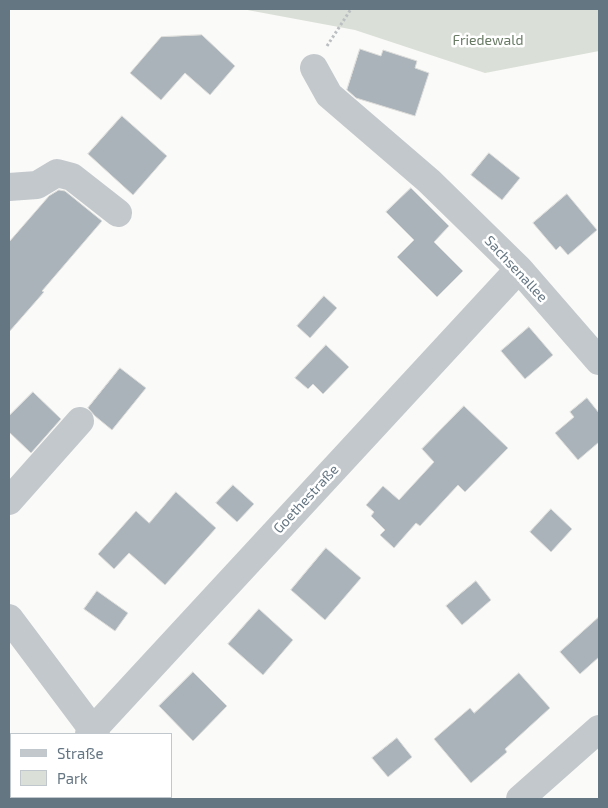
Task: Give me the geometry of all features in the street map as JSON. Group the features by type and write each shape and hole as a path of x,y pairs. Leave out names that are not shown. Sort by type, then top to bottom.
{"street":[{"name":"Sachsenallee","path":"314,68 329,95 429,181 519,269 599,361"},
{"path":"9,186 36,185 57,173 72,177 118,213"},
{"name":"Goethestraße","path":"93,733 519,269"},
{"path":"9,502 80,421"},
{"path":"9,618 93,733"},
{"path":"520,799 599,729"}],"path":[{"path":"314,68 351,9"}],"green space":[{"name":"Friedewald","path":"242,9 599,9 599,51 485,73 355,30"}],"building":[{"path":"202,35 235,66 210,95 185,73 161,100 130,73 161,37"},
{"path":"360,49 381,56 383,50 417,61 415,68 429,73 415,116 356,98 347,90"},
{"path":"122,116 167,156 133,195 88,154"},
{"path":"489,153 520,178 502,200 471,175"},
{"path":"411,188 449,226 434,242 463,271 437,297 397,257 414,240 386,212"},
{"path":"59,190 65,191 102,221 9,332 9,242 49,196"},
{"path":"567,194 597,230 568,255 560,246 556,250 533,223"},
{"path":"324,296 337,308 310,338 297,326"},
{"path":"529,327 553,355 525,379 501,351"},
{"path":"326,345 349,367 323,394 313,384 308,389 295,378"},
{"path":"120,368 146,388 112,430 88,408"},
{"path":"33,392 61,419 31,453 9,432 9,416"},
{"path":"587,398 599,413 599,442 578,460 555,433 574,417 570,412"},
{"path":"464,406 508,448 465,492 458,485 420,526 416,523 394,548 380,535 385,530 371,516 374,512 366,505 383,486 399,500 434,462 422,449"},
{"path":"233,485 254,504 237,522 216,503"},
{"path":"176,492 216,528 165,585 129,553 114,569 98,554 136,511 149,523"},
{"path":"551,509 572,529 551,552 530,532"},
{"path":"326,548 361,578 325,620 291,590"},
{"path":"476,581 491,600 462,625 446,606"},
{"path":"97,591 128,613 115,631 84,609"},
{"path":"259,609 293,640 263,675 228,644"},
{"path":"599,617 599,657 580,674 560,652"},
{"path":"193,672 227,706 193,741 159,706"},
{"path":"519,673 550,708 505,749 507,752 471,783 434,739 470,708 474,713"},
{"path":"397,738 412,757 388,777 372,758"}]}
